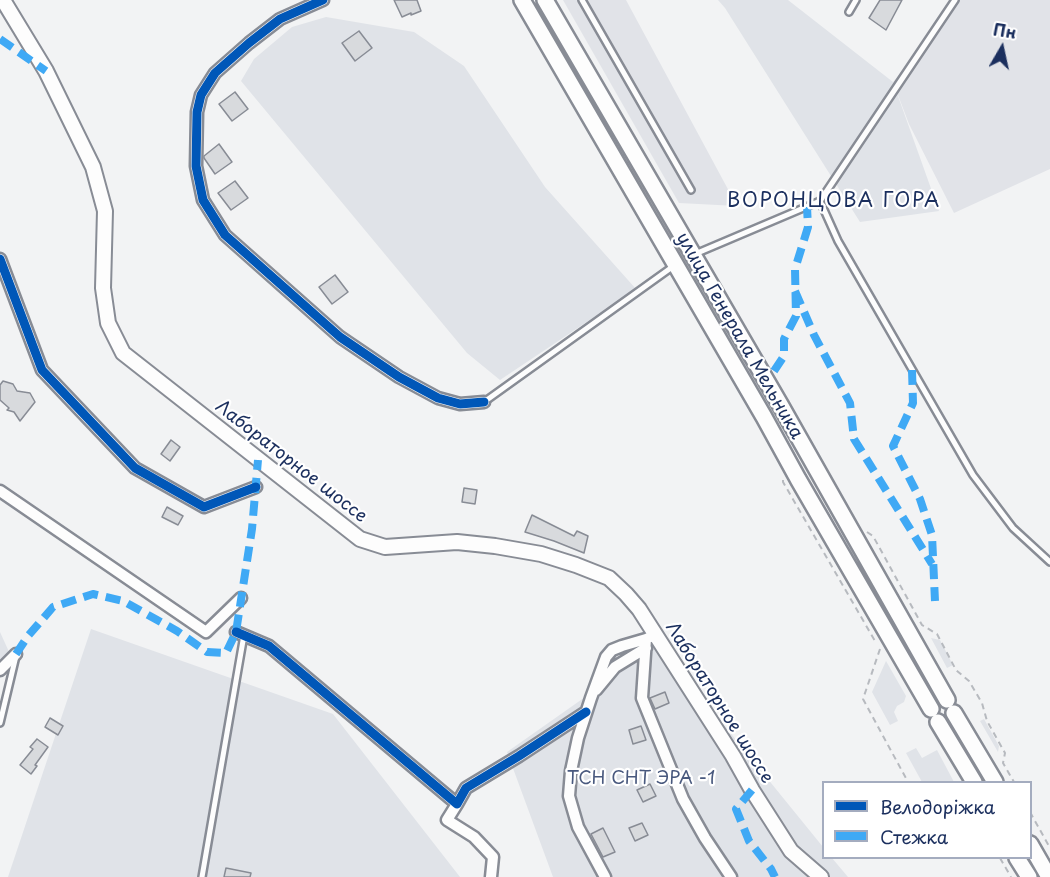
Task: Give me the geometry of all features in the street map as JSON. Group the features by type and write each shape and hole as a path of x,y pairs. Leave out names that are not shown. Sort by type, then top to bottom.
{"main road":[{"name":"Лабораторное шоссе","path":"3,0 46,71 93,167 105,211 103,288 108,323 123,353 360,539 385,547 457,542 495,546 541,554 609,578 639,609 649,641 733,756 791,851 821,877"},
{"name":"улица Генерала Мельника","path":"522,0 973,781"},
{"name":"улица Генерала Мельника","path":"545,0 994,781"},
{"path":"676,265 693,255"},
{"path":"921,692 933,696 937,692 938,684"},
{"path":"947,737 951,727 956,725 963,727"},
{"path":"1032,847 1049,877"},
{"path":"1018,859 1029,877"}],"street":[{"path":"323,0 280,19 249,43 215,73 201,95 197,112 196,166 203,200 225,235 340,338 399,377 438,398 460,404 484,402"},
{"path":"0,260 42,370 135,468 204,507 256,487"},
{"path":"0,491 206,632 241,598"},
{"path":"240,634 269,646 457,804"},
{"path":"606,877 578,827 569,796 571,771 578,738 606,657 612,650 622,646 649,641"},
{"path":"591,698 615,667 649,641"},
{"path":"649,641 642,698 683,799 731,877"},
{"path":"0,670 16,654"},
{"path":"491,877 493,857 474,837 447,820 466,788 586,712"}],"lane":[{"path":"582,0 691,190"},
{"path":"849,12 856,0"},
{"path":"693,255 820,201 955,0"},
{"path":"820,201 838,241 973,476 1012,528 1050,562"},
{"path":"484,402 676,265"},
{"path":"202,877 240,634"},
{"path":"0,723 16,654"}],"path":[{"path":"787,459 783,482 875,640"},
{"path":"864,530 873,536 922,625 937,634 956,670 969,681 1005,753 1003,763 1013,781"},
{"path":"880,650 863,699 907,781"},
{"path":"1032,816 1050,848"},
{"path":"1001,859 1011,877"}],"shaded area":[{"path":"563,0 626,0 737,206 679,203"},
{"path":"960,0 1050,0 1050,169 954,213 909,124 893,82"}],"green space":[{"path":"718,0 788,0 893,82 939,211 860,222"},
{"path":"326,17 414,32 464,66 545,187 636,289 500,380 467,353 241,81 254,59 292,27"},
{"path":"695,264 929,683 690,267"},
{"path":"91,629 333,714 460,877 8,877"},
{"path":"0,632 10,654 4,674 0,676"},
{"path":"931,638 940,640 953,665 947,668"},
{"name":"ТСН СНТ ЭРА -1","path":"659,645 822,846 822,859 833,859 848,877 553,877 507,752"},
{"path":"886,661 906,696 904,702 897,706 894,712 898,721 890,725 872,692"},
{"path":"984,719 999,746 998,752 980,721"},
{"path":"955,728 986,781 979,781 951,731"},
{"path":"916,748 922,758 937,750 953,781 921,781 906,753"}],"building":[{"path":"394,0 417,0 421,11 402,17"},
{"path":"880,0 902,0 886,30 869,18"},
{"path":"359,31 372,48 355,61 342,43"},
{"path":"235,92 248,109 232,121 219,104"},
{"path":"219,144 232,162 215,174 204,156"},
{"path":"235,181 248,198 231,210 218,193"},
{"path":"335,275 348,292 332,304 319,287"},
{"path":"3,381 13,384 17,391 30,393 35,402 20,421 14,412 7,410 9,408 0,400 0,385"},
{"path":"171,440 180,447 170,461 161,454"},
{"path":"464,488 477,490 475,504 462,502"},
{"path":"167,507 183,516 178,525 162,517"},
{"path":"532,515 574,536 577,531 588,536 584,553 525,532"},
{"path":"665,692 669,703 655,709 650,698"},
{"path":"50,718 63,726 58,735 45,727"},
{"path":"641,726 646,740 633,744 629,730"},
{"path":"37,739 48,747 31,774 20,765 33,749 30,747"},
{"path":"650,784 656,796 643,802 637,790"},
{"path":"642,823 648,835 635,841 629,828"},
{"path":"603,828 615,852 603,857 591,834"},
{"path":"226,868 251,873 250,877 224,877"}],"marked path":[{"path":"0,39 46,71"},
{"path":"774,371 784,356 784,339 796,316 795,269 808,227 807,207"},
{"path":"795,291 814,335 850,403 854,439 932,564"},
{"path":"912,370 913,403 893,446 920,499 932,535 935,601"},
{"path":"16,654 53,607 93,594 123,601 177,631 207,652 226,653 236,632 252,529 258,460"},
{"path":"752,790 736,809 749,841 775,877"}],"cycle path":[{"path":"323,0 280,19 249,43 215,73 201,95 197,112 196,166 203,200 225,235 340,337 399,377 438,398 460,404 484,402"},
{"path":"0,259 42,370 135,468 204,507 256,487"},
{"path":"236,632 269,646 457,804 466,788 586,712"}],"district":[{"name":"ВОРОНЦОВА ГОРА","path":"834,201"}]}
